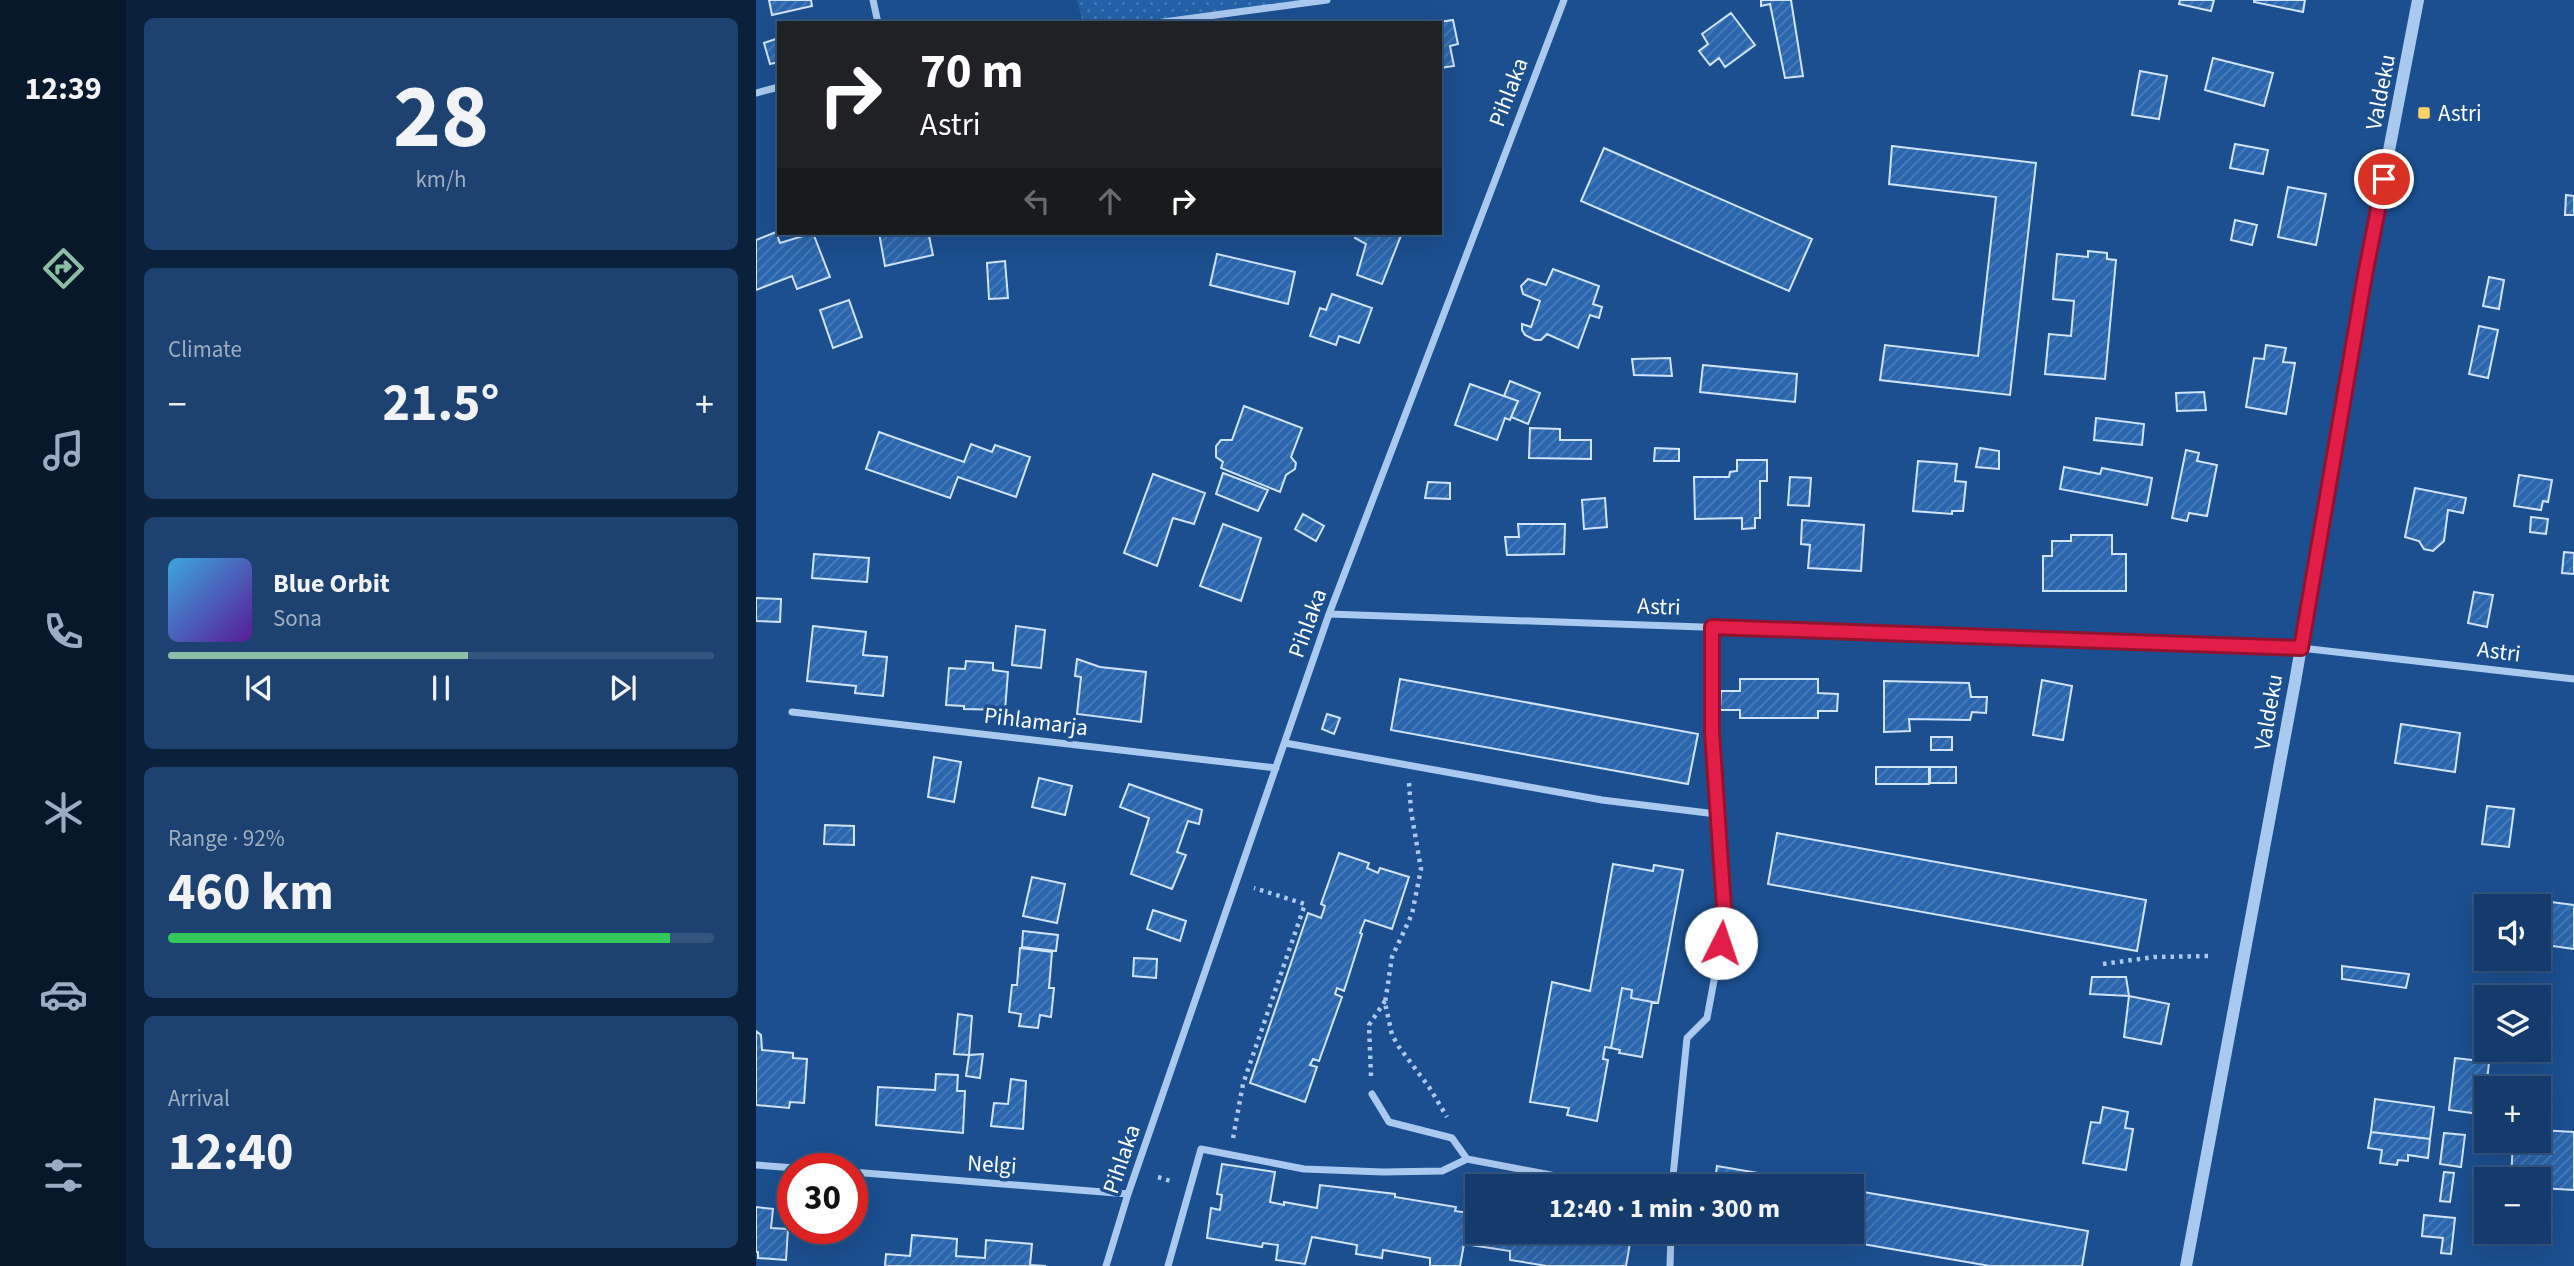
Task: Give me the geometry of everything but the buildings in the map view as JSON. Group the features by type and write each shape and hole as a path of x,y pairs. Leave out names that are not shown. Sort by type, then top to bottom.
{"street":[{"path":"873,0 878,21"},
{"path":"1171,21 1327,0"},
{"name":"Pihlaka","path":"1106,1266 1128,1194 1329,614 1564,0"},
{"name":"Valdeku","path":"2186,1266 2301,648 2365,275 2418,0"},
{"path":"756,93 777,88"},
{"name":"Astri","path":"1329,614 2301,648 2574,679"},
{"path":"1673,1174 1687,1038 1707,1018 1725,922 1712,732 1712,627"},
{"name":"Pihlamarja","path":"792,712 1276,768"},
{"path":"1285,743 1602,800 1717,814"},
{"path":"1372,1094 1389,1122 1452,1138 1467,1159"},
{"path":"1168,1266 1201,1149 1304,1169 1442,1171 1467,1159 1545,1174"},
{"path":"756,1165 777,1167"},
{"name":"Nelgi","path":"868,1173 1128,1194"},
{"path":"1670,1266 1671,1244"}],"path":[{"path":"1408,765 1411,811 1421,869 1412,914 1392,957 1385,1001 1392,1035 1447,1116 1452,1138"},
{"path":"1230,1154 1243,1084 1305,904 1254,888"},
{"path":"2103,964 2154,957 2209,956"},
{"path":"1372,1094 1369,1025 1385,1001"}],"shaded area":[{"path":"1077,0 1327,0 1171,21 1082,21"}],"place":[{"name":"Astri","path":"2424,113"}],"route":[{"path":"1721,943 1725,922 1712,732 1712,627 2301,648 2384,179"}]}
